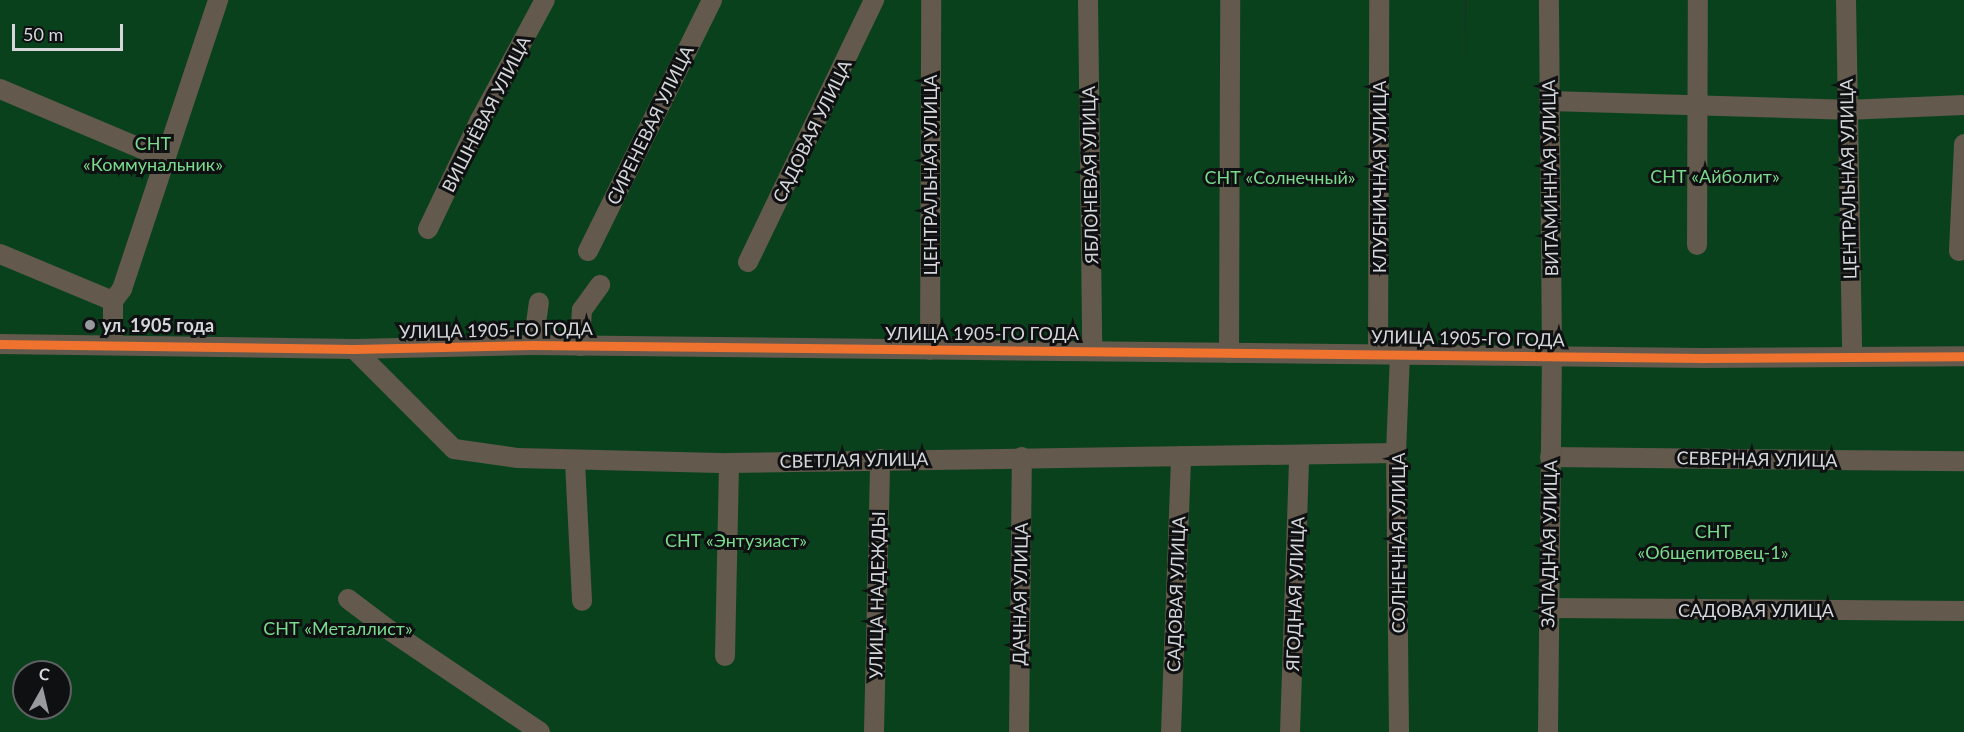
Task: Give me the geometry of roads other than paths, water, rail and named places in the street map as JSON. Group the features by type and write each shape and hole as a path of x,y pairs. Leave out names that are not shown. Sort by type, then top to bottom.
{"street":[{"name":"ВИШНЁВАЯ УЛИЦА","path":"428,229 480,120 545,0"},
{"name":"СИРЕНЕВАЯ УЛИЦА","path":"588,251 712,0"},
{"name":"САДОВАЯ УЛИЦА","path":"748,262 874,0"},
{"name":"ЦЕНТРАЛЬНАЯ УЛИЦА","path":"930,350 931,0"},
{"name":"ЯБЛОНЕВАЯ УЛИЦА","path":"1088,0 1092,350"},
{"path":"1229,353 1230,0"},
{"name":"КЛУБНИЧНАЯ УЛИЦА","path":"1378,354 1379,0"},
{"name":"ВИТАМИННАЯ УЛИЦА","path":"1550,0 1552,356"},
{"path":"1697,245 1698,0"},
{"name":"ЦЕНТРАЛЬНАЯ УЛИЦА","path":"1846,0 1846,110 1852,357"},
{"path":"113,344 113,301 122,289 166,159 214,1"},
{"path":"0,89 166,159"},
{"path":"1549,101 1698,108 1846,110 1964,105"},
{"path":"1959,251 1964,144"},
{"path":"0,254 113,301"},
{"path":"580,345 582,310 600,285"},
{"path":"533,345 539,302"},
{"name":"УЛИЦА 1905-ГО ГОДА","path":"0,344 354,349 580,345 1552,356 1964,356"},
{"name":"СВЕТЛАЯ УЛИЦА","path":"354,349 454,449 575,462 729,463 1396,453"},
{"name":"СОЛНЕЧНАЯ УЛИЦА","path":"1399,732 1396,453 1400,354"},
{"name":"ЗАПАДНАЯ УЛИЦА","path":"1548,732 1552,356"},
{"name":"САДОВАЯ УЛИЦА","path":"1171,732 1181,456"},
{"name":"ЯГОДНАЯ УЛИЦА","path":"1290,732 1299,456"},
{"name":"ДАЧНАЯ УЛИЦА","path":"1019,732 1022,457"},
{"name":"СЕВЕРНАЯ УЛИЦА","path":"1550,457 1964,461"},
{"name":"УЛИЦА НАДЕЖДЫ","path":"874,732 880,459"},
{"path":"575,462 582,601"},
{"path":"725,656 729,463"},
{"path":"348,598 389,630 540,732"},
{"name":"САДОВАЯ УЛИЦА","path":"1548,608 1964,611"}],"place":[{"name":"ул. 1905 года","path":"90,325"}],"park label":[{"name":"СНТ «Коммунальник»","path":"153,154"},
{"name":"СНТ «Айболит»","path":"1715,176"},
{"name":"СНТ «Солнечный»","path":"1280,177"},
{"name":"СНТ «Энтузиаст»","path":"736,540"},
{"name":"СНТ «Общепитовец-1»","path":"1713,542"},
{"name":"СНТ «Металлист»","path":"338,628"}]}
